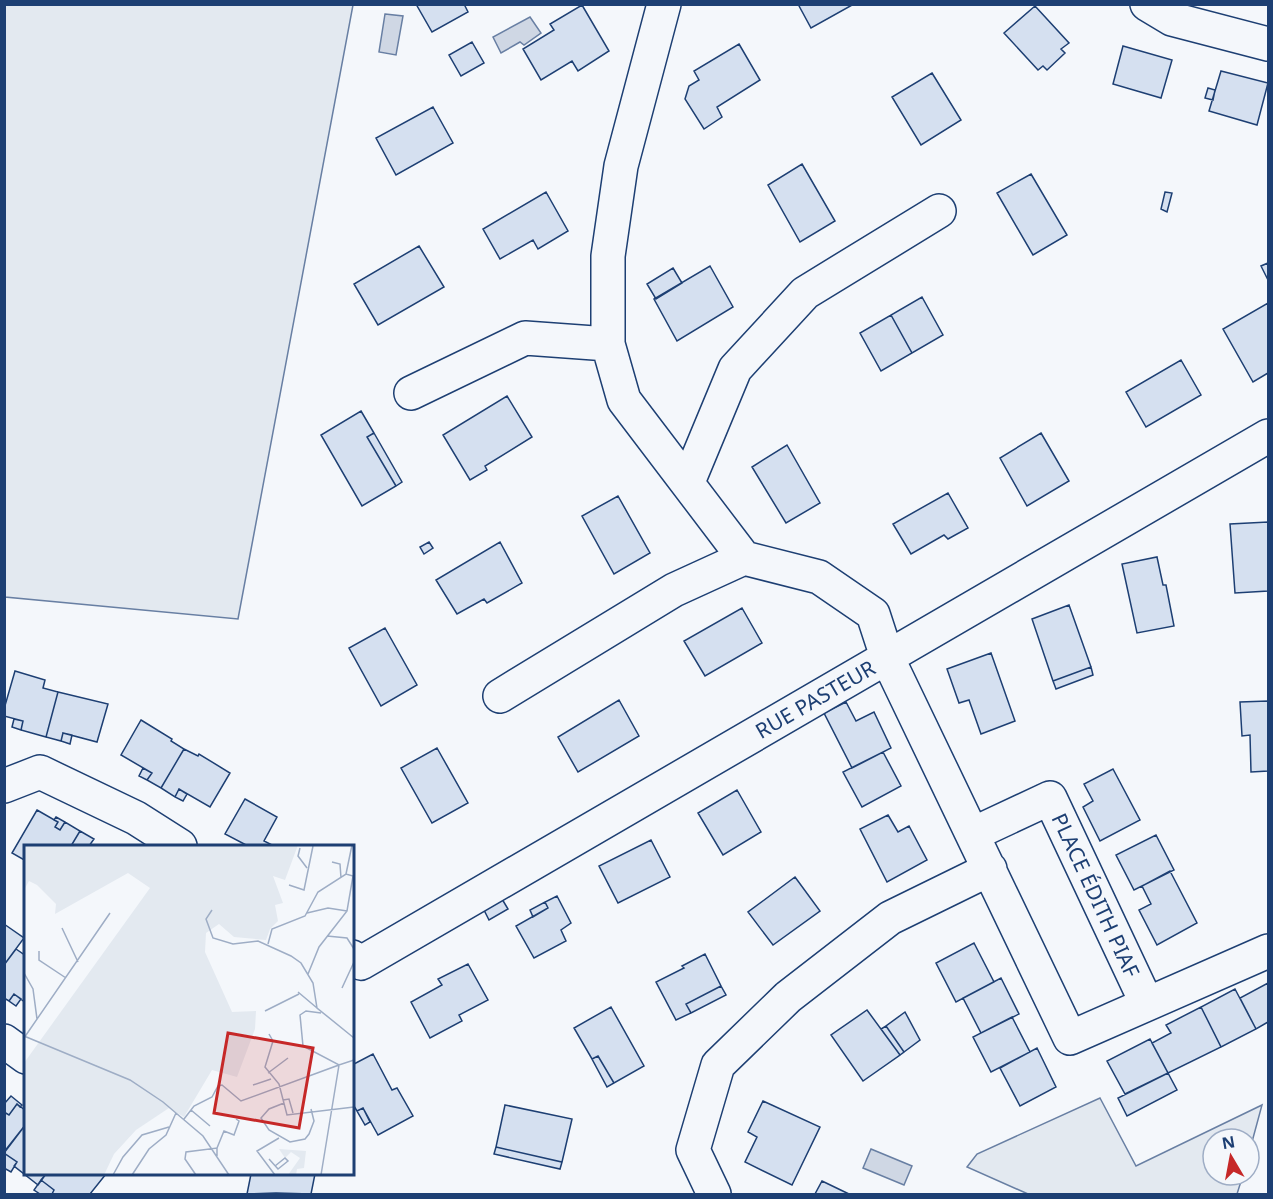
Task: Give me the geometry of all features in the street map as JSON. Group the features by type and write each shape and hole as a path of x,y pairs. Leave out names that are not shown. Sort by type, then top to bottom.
{"street":[{"path":"664,4 621,166 608,256 609,344 624,400 744,558"},
{"path":"1147,4 1172,19 1269,44"},
{"path":"688,482 735,369 789,310 805,293 939,211"},
{"path":"411,393 525,338 609,344"},
{"name":"RUE PASTEUR","path":"357,960 1269,436"},
{"path":"500,696 674,590 744,558 819,577 873,614 887,657 1070,1038 1269,951"},
{"path":"4,786 40,772 136,818 178,845"},
{"name":"PLACE ÉDITH PIAF","path":"973,834 1050,798 1147,1005"},
{"path":"714,1194 693,1150 718,1065 788,997 890,918 990,869"},
{"path":"4,1041 24,1056"}],"shaded area":[{"path":"4,5 353,5 238,619 5,597"},
{"path":"385,14 403,16 396,55 379,52"},
{"path":"530,17 541,33 524,45 520,42 501,53 493,37"},
{"path":"1100,1098 1136,1166 1201,1135 1201,1187 1239,1187 1237,1194 1028,1194 967,1167 977,1154"},
{"path":"1262,1105 1256,1127 1217,1127"},
{"path":"871,1149 912,1166 904,1185 863,1168"}],"building":[{"path":"416,4 464,4 468,12 432,32"},
{"path":"798,4 854,4 811,28"},
{"path":"582,5 609,51 578,71 572,61 541,80 523,49 554,30 550,24"},
{"path":"1035,6 1069,43 1061,49 1065,53 1047,70 1043,66 1038,70 1004,33"},
{"path":"472,42 484,63 461,76 449,55"},
{"path":"739,44 760,80 717,107 722,117 704,129 685,99 689,86 699,80 694,71"},
{"path":"1123,46 1172,60 1161,98 1113,84"},
{"path":"1221,71 1268,83 1257,125 1209,111"},
{"path":"932,73 961,120 921,145 892,97"},
{"path":"1208,88 1215,90 1213,100 1205,98"},
{"path":"433,107 453,143 396,175 376,138"},
{"path":"802,164 835,221 800,242 768,185"},
{"path":"1031,174 1067,235 1033,255 997,193"},
{"path":"546,192 568,231 538,249 533,240 500,259 483,229"},
{"path":"1165,192 1172,193 1167,212 1161,209"},
{"path":"419,246 444,287 378,325 354,284"},
{"path":"1268,263 1268,280 1261,266"},
{"path":"710,266 733,307 677,341 654,299"},
{"path":"673,268 682,283 656,299 647,284"},
{"path":"922,297 943,335 912,353 891,315"},
{"path":"1268,303 1268,373 1253,382 1223,329"},
{"path":"891,315 912,353 881,371 860,333"},
{"path":"1181,360 1201,395 1146,427 1126,392"},
{"path":"507,396 532,437 485,466 487,470 470,480 443,435"},
{"path":"361,411 374,433 367,437 396,486 362,506 321,435"},
{"path":"374,433 402,482 396,486 367,437"},
{"path":"1041,433 1069,481 1027,506 1000,458"},
{"path":"787,445 820,503 786,523 752,467"},
{"path":"948,493 968,528 948,539 944,535 911,554 893,524"},
{"path":"618,496 650,553 614,574 582,516"},
{"path":"1268,522 1268,591 1235,593 1230,524"},
{"path":"429,542 433,548 424,554 420,547"},
{"path":"500,542 522,583 487,603 484,599 457,614 436,580"},
{"path":"1157,557 1163,585 1166,585 1174,626 1137,633 1122,564"},
{"path":"1069,605 1091,667 1053,681 1032,619"},
{"path":"742,608 762,643 705,676 684,641"},
{"path":"385,628 417,685 381,706 349,648"},
{"path":"991,653 1015,721 981,734 969,700 959,703 947,669"},
{"path":"1091,667 1093,675 1056,689 1053,681"},
{"path":"15,671 45,680 43,688 58,692 46,737 21,730 23,721 4,716"},
{"path":"58,692 108,704 97,742 63,733 61,741 46,737"},
{"path":"619,700 639,736 578,772 558,737"},
{"path":"1268,701 1268,771 1251,772 1250,735 1242,736 1240,702"},
{"path":"846,702 856,721 874,712 891,748 852,768 824,713"},
{"path":"14,719 23,721 21,730 12,727"},
{"path":"141,720 184,749 161,788 147,780 152,773 121,755"},
{"path":"63,733 72,735 70,744 61,741"},
{"path":"437,748 468,803 432,823 401,768"},
{"path":"184,749 198,756 199,754 230,773 210,807 179,789 175,797 161,788"},
{"path":"883,752 901,786 862,807 843,772"},
{"path":"143,768 152,773 147,780 139,776"},
{"path":"1113,769 1140,820 1100,841 1083,807 1093,801 1084,784"},
{"path":"179,789 187,794 183,801 175,797"},
{"path":"737,790 761,832 723,855 698,813"},
{"path":"245,799 277,817 264,841 272,845 246,845 225,834"},
{"path":"37,810 58,822 55,827 60,830 65,822 80,831 72,845 24,845 24,860 12,853"},
{"path":"888,815 898,832 909,826 927,860 887,882 860,829"},
{"path":"56,817 65,822 60,830 55,827 58,822 54,820"},
{"path":"80,831 94,839 90,845 72,845"},
{"path":"1156,835 1174,870 1134,890 1116,855"},
{"path":"651,840 670,877 618,903 599,866"},
{"path":"1170,871 1197,923 1157,945 1139,910 1151,904 1142,886"},
{"path":"795,877 820,911 773,945 748,912"},
{"path":"557,896 571,923 561,930 566,941 534,958 516,926 548,908 545,902"},
{"path":"502,899 508,909 489,920 484,910"},
{"path":"545,902 548,908 533,917 530,910"},
{"path":"4,924 24,938 4,965"},
{"path":"974,943 994,982 956,1002 936,963"},
{"path":"16,949 24,955 24,1002 14,994 9,1001 4,998 4,965"},
{"path":"705,954 721,986 686,1004 691,1013 676,1020 656,982"},
{"path":"468,964 488,1000 459,1015 462,1021 430,1038 411,1002 442,985 438,979"},
{"path":"1001,978 1019,1014 981,1033 963,998"},
{"path":"1268,983 1268,1022 1256,1029 1240,998"},
{"path":"721,986 726,995 691,1013 686,1004"},
{"path":"1235,989 1256,1029 1221,1047 1201,1007"},
{"path":"14,994 21,999 16,1006 9,1001"},
{"path":"611,1007 644,1066 614,1083 598,1056 592,1059 574,1028"},
{"path":"1201,1007 1221,1047 1168,1073 1152,1043 1171,1033 1166,1025"},
{"path":"867,1010 900,1055 863,1081 831,1035"},
{"path":"905,1012 920,1040 904,1052 886,1026"},
{"path":"1012,1017 1030,1052 991,1072 973,1037"},
{"path":"886,1026 904,1052 900,1055 881,1029"},
{"path":"1150,1039 1168,1073 1125,1094 1107,1061"},
{"path":"1037,1048 1056,1087 1020,1106 1000,1068"},
{"path":"373,1054 392,1090 397,1088 413,1116 378,1135 363,1108 357,1111 354,1106 354,1064"},
{"path":"598,1056 614,1083 607,1087 592,1059"},
{"path":"1168,1073 1177,1090 1127,1116 1118,1098"},
{"path":"11,1096 22,1105 20,1107 17,1104 9,1115 4,1112 4,1104"},
{"path":"763,1101 820,1127 792,1185 745,1162 757,1137 748,1132"},
{"path":"17,1104 24,1109 24,1127 4,1152 4,1112 9,1115"},
{"path":"505,1105 572,1119 562,1162 496,1147"},
{"path":"363,1108 370,1122 365,1125 357,1111"},
{"path":"24,1127 24,1174 14,1166 17,1162 4,1153"},
{"path":"496,1147 562,1162 560,1169 494,1154"},
{"path":"4,1153 17,1162 11,1172 4,1168"},
{"path":"25,1175 45,1175 38,1185"},
{"path":"45,1175 105,1175 90,1194 52,1194 54,1190 41,1180"},
{"path":"251,1175 315,1175 311,1194 247,1194"},
{"path":"41,1180 54,1190 52,1194 40,1194 34,1190"},
{"path":"822,1181 849,1194 815,1194"}]}
